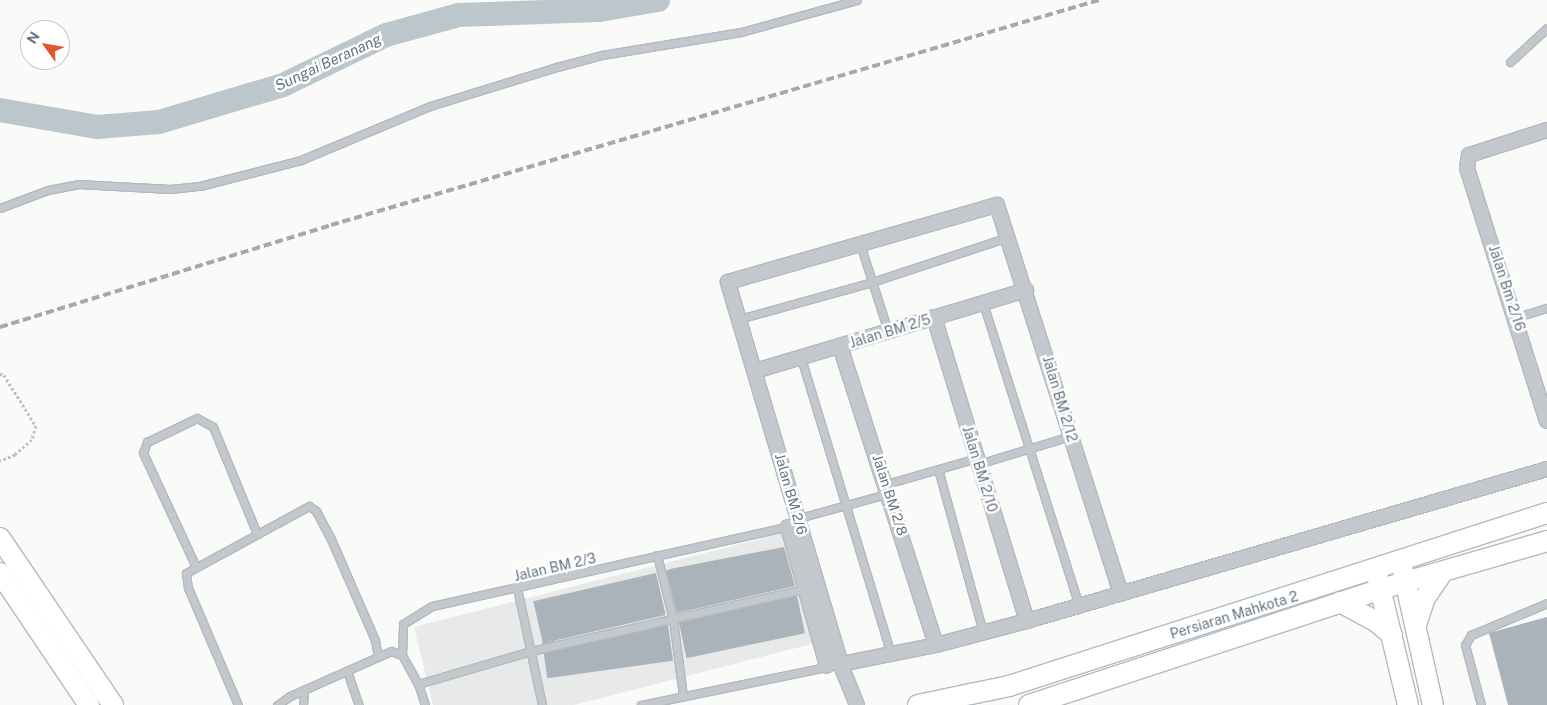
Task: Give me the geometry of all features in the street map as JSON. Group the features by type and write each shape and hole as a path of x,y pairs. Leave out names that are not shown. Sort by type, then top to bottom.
{"main road":[{"name":"Persiaran Mahkota 2","path":"1029,705 1340,602 1379,580 1399,562 1547,513"},
{"path":"0,538 113,705"},
{"name":"Persiaran Mahkota 2","path":"918,705 1009,686 1379,580 1407,583 1547,541"},
{"path":"1399,562 1407,583 1433,705"},
{"path":"0,573 89,705"},
{"path":"1416,623 1424,598 1442,573"},
{"path":"1379,580 1408,705"},
{"path":"1340,602 1377,622 1392,634"}],"street":[{"name":"Jalan Bm 2/16","path":"1547,130 1469,155 1467,168 1517,317 1547,421"},
{"name":"Jalan BM 2/12","path":"860,244 997,205 1026,290 1120,594"},
{"name":"Jalan BM 2/6","path":"857,705 841,664 795,523 755,372 728,282 860,244"},
{"name":"Jalan BM 2/5","path":"755,372 1026,290"},
{"name":"Jalan BM 2/10","path":"934,317 1027,620"},
{"name":"Jalan BM 2/8","path":"840,346 888,488 936,645"},
{"path":"841,664 936,645 1079,606 1547,469"},
{"path":"795,523 805,589 827,666"}],"lane":[{"path":"0,208 48,190 78,184 170,189 200,186 300,160 430,106 557,66 602,56 741,32 857,0"},
{"path":"1510,62 1547,28"},
{"path":"739,319 872,282 1008,237"},
{"path":"860,244 888,331"},
{"path":"983,302 1079,606"},
{"path":"1517,317 1547,308"},
{"path":"800,358 891,654"},
{"path":"196,567 143,453 147,442 197,418 213,427 257,534"},
{"name":"Jalan BM 2/3","path":"402,655 403,624 432,606 518,588 795,523 938,470 1071,436"},
{"path":"938,470 983,632"},
{"path":"238,705 188,588 186,573 309,506 316,511 375,640 378,657"},
{"path":"657,555 673,619 683,696"},
{"path":"518,588 542,705"},
{"path":"418,684 531,651 805,589"},
{"path":"1481,705 1465,645 1471,635 1547,603"},
{"path":"278,705 304,690 391,651 402,655 418,684 425,705"},
{"path":"641,705 841,664"},
{"path":"347,671 359,705"},
{"path":"303,705 304,690"}],"path":[{"path":"0,374 9,382 36,426 32,440 15,455 0,461"}],"shaded area":[{"path":"788,532 816,643 574,705 433,705 414,627"}],"building":[{"path":"784,547 795,586 677,613 666,571"},
{"path":"656,573 666,615 543,643 533,601"},
{"path":"797,596 805,633 687,658 679,621"},
{"path":"1547,617 1547,705 1508,705 1489,633"},
{"path":"668,625 673,661 547,678 542,643"}],"waterway":[{"name":"Sungai Beranang","path":"0,110 97,127 159,122 283,85 386,35 459,15 599,10 658,0"}],"railway":[{"path":"0,327 331,225 1099,0"}]}
